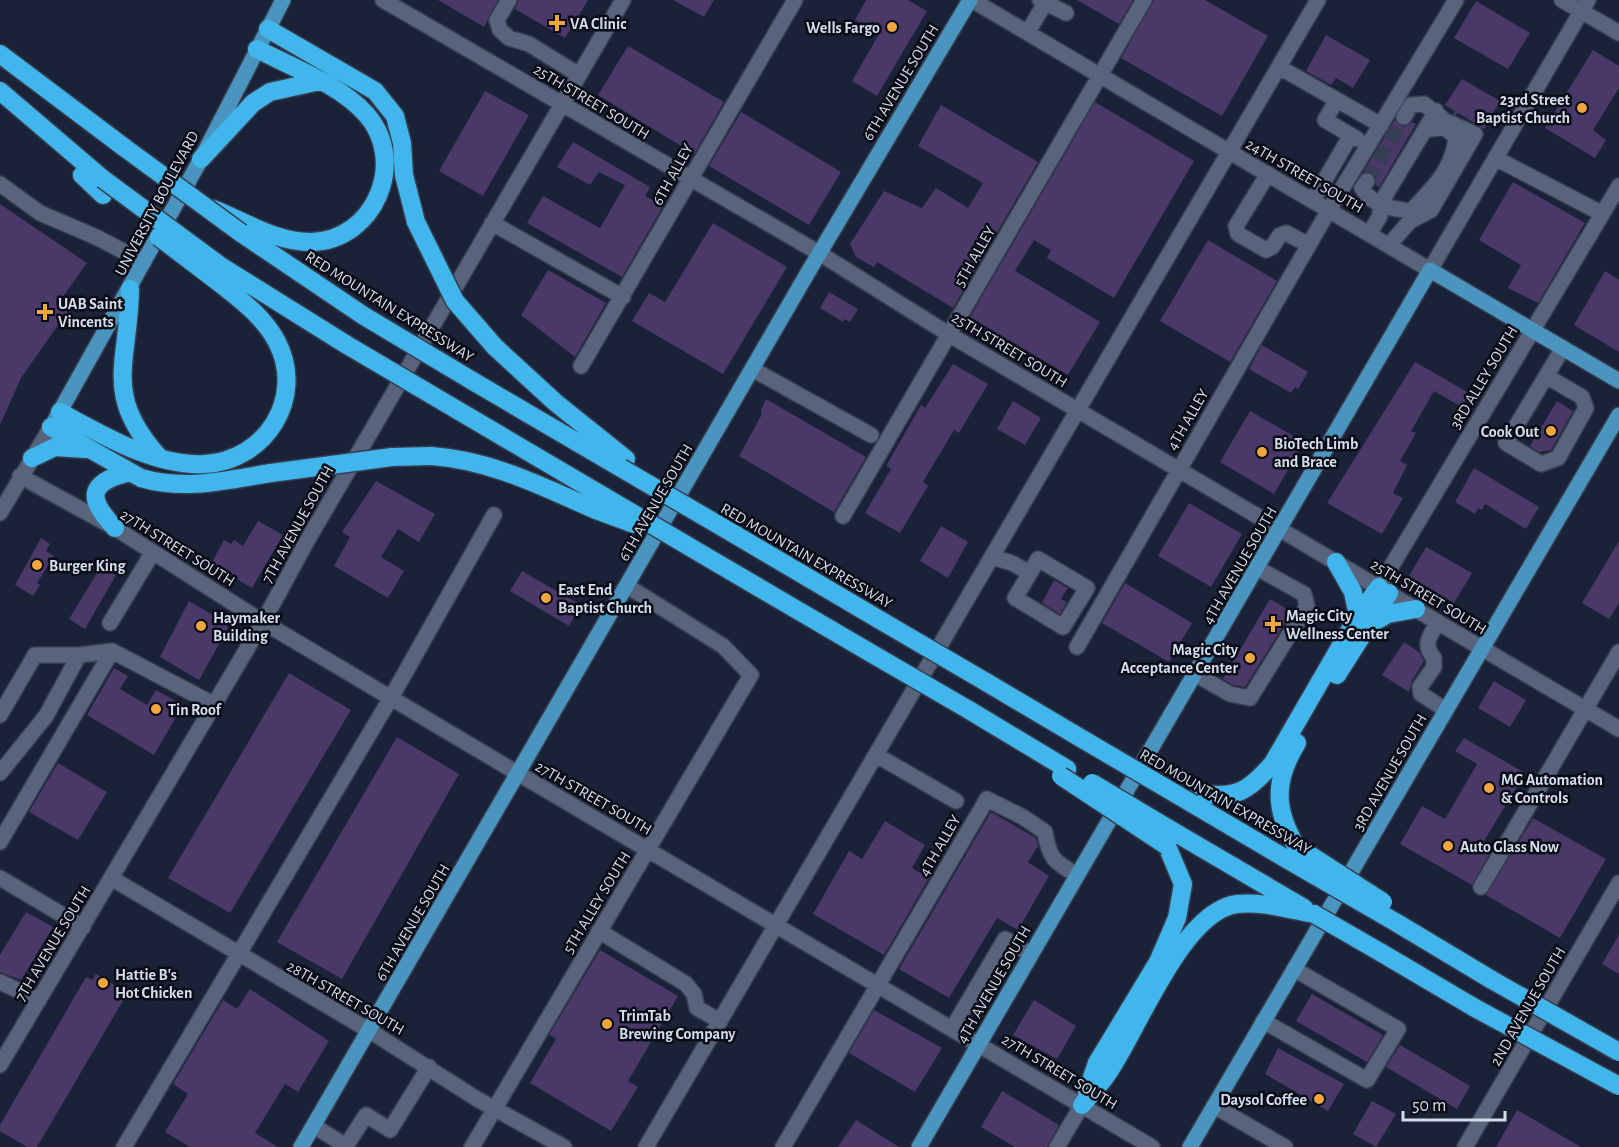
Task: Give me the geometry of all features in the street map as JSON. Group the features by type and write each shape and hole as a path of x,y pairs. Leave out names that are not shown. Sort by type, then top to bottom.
{"highway":[{"path":"268,29 375,91 395,116 402,143 404,175 416,222 455,302 495,347 624,464"},
{"path":"244,227 299,242 321,241 344,233 359,223 369,213 385,180 384,143 376,128 353,101 320,81 257,50"},
{"name":"RED MOUNTAIN EXPRESSWAY","path":"0,54 202,204 244,227 364,316 736,530 773,547 787,566 1137,771 1196,798 1292,853 1399,919 1461,950 1473,969 1619,1052"},
{"path":"201,159 253,103 270,92 320,81"},
{"path":"0,91 57,140 62,156 217,272 459,411 601,503 680,541 969,710 1064,773 1172,839 1271,888 1475,1008 1619,1086"},
{"path":"55,420 121,445 176,462 205,464 233,458 258,444 277,422 283,406 286,377 284,360 276,340 217,272"},
{"path":"130,289 130,326 122,381 123,399 134,426 158,456"},
{"path":"55,420 89,449 130,472 155,482 178,485 392,457 431,456 464,460 508,472 601,503"},
{"path":"32,458 55,447 89,449"},
{"path":"115,528 97,509 96,494 105,481 130,472"},
{"path":"1336,562 1353,592 1364,620"},
{"path":"1196,798 1231,796 1256,783 1273,763 1384,590"},
{"path":"1292,853 1278,802 1281,780 1290,754 1364,620 1416,609"},
{"path":"1082,1105 1098,1063 1158,962 1177,918 1183,884 1172,839"},
{"path":"1082,1105 1108,1074 1190,934 1205,918 1219,909 1237,904 1258,904 1314,914"}],"main road":[{"name":"UNIVERSITY BOULEVARD","path":"55,420 201,159 283,0"},
{"name":"6TH AVENUE SOUTH","path":"302,1147 819,253 971,0"},
{"name":"24TH STREET SOUTH","path":"1430,270 1619,381"},
{"name":"4TH AVENUE SOUTH","path":"919,1147 1430,270"},
{"name":"3RD AVENUE SOUTH","path":"1190,1147 1619,415"}],"street":[{"name":"25TH STREET SOUTH","path":"383,0 819,253 1178,470 1619,729"},
{"path":"509,0 497,20 500,30 509,38 529,44 579,75"},
{"name":"7TH AVENUE SOUTH","path":"0,1065 263,622 307,541 623,0"},
{"name":"6TH ALLEY","path":"581,366 795,0"},
{"name":"24TH STREET SOUTH","path":"971,0 1430,270"},
{"path":"1099,74 1144,0"},
{"path":"646,1147 1318,0"},
{"name":"4TH ALLEY","path":"1077,647 1329,210 1456,0"},
{"path":"1562,0 1585,6 1619,33"},
{"path":"1028,32 1043,1 1066,13"},
{"name":"4TH AVENUE SOUTH","path":"1430,270 1585,6"},
{"path":"1279,67 1381,125"},
{"name":"5TH ALLEY","path":"843,516 1099,74"},
{"path":"1337,100 1325,120 1369,145"},
{"path":"1389,245 1410,221 1431,210 1476,134 1424,104 1411,105 1404,117"},
{"path":"1369,234 1380,216 1380,204 1425,130 1450,119"},
{"path":"1367,181 1362,188 1368,198 1392,209 1411,211 1433,189 1454,156 1456,136 1444,127 1425,130"},
{"path":"1313,200 1351,135"},
{"path":"1496,158 1601,213"},
{"path":"1268,174 1236,226 1238,234 1266,250 1272,247 1280,235 1286,233 1309,245"},
{"path":"0,184 40,213 96,237 144,262"},
{"name":"3RD ALLEY SOUTH","path":"1384,590 1532,330 1619,186"},
{"path":"492,223 623,297"},
{"path":"1546,376 1582,398 1586,403 1584,413 1558,458 1547,464 1541,464 1506,443 1546,376 1563,348"},
{"path":"752,369 871,435"},
{"name":"UNIVERSITY BOULEVARD","path":"0,513 55,420"},
{"name":"27TH STREET SOUTH","path":"20,476 115,528 263,622 392,696 877,987 979,1044 1152,1147"},
{"path":"124,1147 392,696 495,515"},
{"path":"110,623 153,552"},
{"path":"992,557 1012,563 1030,573"},
{"path":"1038,559 1087,588 1063,627 1015,598 1030,573 1038,559"},
{"path":"1195,674 1230,694 1250,698 1307,606 1304,594 1257,568"},
{"name":"5TH ALLEY SOUTH","path":"472,1147 751,675 723,646 627,586"},
{"path":"1438,622 1426,643 1428,651 1434,658 1434,666 1420,687 1421,694 1446,710"},
{"path":"0,715 35,655 80,655 112,651 213,704"},
{"path":"0,842 112,651"},
{"path":"1481,887 1619,652"},
{"path":"0,773 46,716 80,655"},
{"path":"876,755 956,801"},
{"name":"4TH ALLEY","path":"877,987 987,799 1023,817 1045,832 1047,847 1054,861 1077,875"},
{"path":"0,878 83,927"},
{"name":"28TH STREET SOUTH","path":"111,878 564,1147"},
{"name":"2ND AVENUE SOUTH","path":"1465,1147 1619,883"},
{"path":"599,931 686,984 694,994 697,1008 720,1021"},
{"path":"952,1029 1005,939 1031,954"},
{"path":"1263,1021 1368,1080 1398,1029 1294,969"},
{"path":"0,982 39,1000"},
{"path":"783,1147 877,987"},
{"path":"314,1126 346,1146 366,1115 390,1130 429,1067"},
{"path":"1057,1147 1082,1105"},
{"path":"1214,1106 1286,1147"}],"building":[{"path":"438,0 498,0 484,27"},
{"name":"VA Clinic","path":"519,0 588,0 565,38 515,9"},
{"path":"673,0 714,0 704,17"},
{"path":"866,0 908,0 927,11 877,96 852,81 879,34 855,20"},
{"path":"1077,0 1133,0 1119,24"},
{"path":"1154,0 1205,0 1268,36 1222,116 1121,58"},
{"path":"1476,1 1530,33 1508,69 1454,38"},
{"path":"1326,35 1370,60 1353,88 1336,78 1331,85 1306,71"},
{"path":"628,46 724,102 694,154 598,95"},
{"name":"23rd Street Baptist Church","path":"1593,50 1619,66 1619,88 1593,130 1606,140 1595,158 1545,128"},
{"path":"1462,79 1500,101 1484,129 1445,105"},
{"path":"485,91 529,115 483,196 439,171"},
{"path":"1095,102 1194,161 1114,298 1047,258 1051,250 1034,240 1015,271 1100,322 1068,375 970,317"},
{"path":"941,105 1038,162 953,308 877,262 874,267 856,257 850,244 884,191 922,208 936,188 968,208 983,183 918,146"},
{"path":"741,112 841,172 809,225 709,166"},
{"path":"1395,120 1403,127 1412,122 1416,124 1379,187 1376,185 1373,173 1363,172"},
{"path":"573,142 650,187 645,196 663,206 622,277 527,223 543,196 600,228 625,185 599,172 590,185 557,167"},
{"path":"1513,182 1585,223 1538,303 1508,288 1521,265 1479,240"},
{"path":"0,204 87,263 57,305 68,311 21,378 0,425"},
{"path":"713,223 787,267 723,374 632,321 649,293 665,302"},
{"path":"1208,240 1277,281 1230,362 1160,321"},
{"path":"548,270 606,303 575,357 521,315"},
{"path":"1605,271 1619,280 1619,352 1574,325"},
{"path":"829,292 858,309 850,322 844,319 843,322 820,308"},
{"path":"1262,345 1308,372 1298,389 1295,387 1291,393 1249,369"},
{"path":"1415,362 1469,393 1462,407 1434,391 1411,431 1416,433 1400,461 1407,465 1393,493 1403,498 1382,534 1327,503"},
{"path":"953,364 988,384 959,433 954,430 923,482 928,486 900,533 865,513 891,469 886,466 921,405 925,408"},
{"path":"766,399 866,457 834,512 739,456 761,416"},
{"path":"1013,401 1041,418 1025,445 997,429"},
{"path":"1557,401 1573,411 1551,450 1539,452 1530,446"},
{"name":"BioTech Limb and Brace","path":"1250,411 1304,442 1274,494 1220,462"},
{"path":"1474,468 1539,507 1526,529 1485,504 1482,510 1478,508 1475,514 1455,502"},
{"path":"376,481 435,514 419,542 398,529 381,557 404,571 388,598 334,566 350,537 342,532"},
{"path":"1189,503 1242,534 1211,587 1158,556"},
{"path":"258,521 283,535 252,588 211,564 224,540 231,544 234,540 243,546"},
{"path":"941,526 968,542 948,578 920,561"},
{"name":"Burger King","path":"41,538 50,544 46,551 54,556 37,583 40,585 33,596 15,585"},
{"path":"1619,541 1619,603 1609,619 1582,603"},
{"path":"1426,547 1472,573 1454,603 1409,576"},
{"path":"105,560 115,566 111,572 116,575 85,629 69,619"},
{"name":"East End Baptist Church","path":"522,571 581,605 569,626 510,591"},
{"path":"1054,580 1068,588 1061,599 1067,602 1060,614 1042,603"},
{"path":"1125,583 1192,623 1169,662 1102,623"},
{"path":"1270,599 1292,612 1245,687 1233,685 1223,679"},
{"path":"189,601 226,623 228,628 199,680 160,657"},
{"path":"1404,642 1419,652 1424,661 1412,681 1409,692 1382,675"},
{"name":"Tin Roof","path":"114,668 128,676 120,689 147,705 156,690 183,705 154,755 87,715"},
{"path":"289,673 351,710 230,913 168,878"},
{"path":"1494,681 1526,700 1510,727 1478,708"},
{"path":"397,737 459,774 342,979 277,942"},
{"path":"1464,738 1525,773 1484,841 1493,847 1472,885 1400,844 1422,806 1445,819 1477,764 1455,751"},
{"path":"58,763 107,792 78,840 29,812"},
{"path":"991,812 1036,838 1038,846 1028,862 1049,876 1018,930 997,918 949,998 899,969"},
{"path":"1533,818 1606,859 1560,938 1486,895"},
{"path":"885,821 925,845 912,868 929,878 884,955 813,914 849,851 862,859"},
{"path":"26,912 53,927 21,980 0,972 0,955"},
{"path":"1619,935 1619,974 1602,964"},
{"path":"600,950 678,996 628,1081 638,1087 611,1131 530,1083 556,1039 549,1035"},
{"path":"96,974 121,989 118,995 124,999 37,1147 27,1147 0,1131 0,1125 86,977 92,980"},
{"path":"250,989 329,1041 298,1092 285,1084 255,1133 278,1147 190,1147 165,1132 188,1094 173,1084 223,1000 237,1009"},
{"path":"1312,994 1383,1035 1367,1062 1296,1021"},
{"path":"1034,1000 1076,1026 1057,1059 1013,1035"},
{"path":"874,1010 942,1048 915,1092 849,1053"},
{"path":"1400,1045 1470,1086 1457,1109 1386,1067"},
{"path":"1278,1048 1344,1084 1328,1111 1265,1074"},
{"path":"1002,1091 1059,1125 1047,1147 1015,1147 981,1127"},
{"path":"1372,1101 1396,1114 1376,1147 1353,1134"},
{"path":"1517,1110 1581,1147 1496,1147"},
{"path":"856,1120 899,1147 838,1147"}],"tunnel":[{"path":"1367,181 1404,117"}],"place":[{"name":"VA Clinic","path":"557,23"},
{"name":"Wells Fargo","path":"892,27"},
{"name":"23rd Street Baptist Church","path":"1582,108"},
{"name":"UAB Saint Vincents","path":"45,312"},
{"name":"Cook Out","path":"1551,431"},
{"name":"BioTech Limb and Brace","path":"1262,452"},
{"name":"Burger King","path":"37,565"},
{"name":"East End Baptist Church","path":"546,598"},
{"name":"Magic City Wellness Center","path":"1273,624"},
{"name":"Haymaker Building","path":"201,626"},
{"name":"Magic City Acceptance Center","path":"1250,658"},
{"name":"Tin Roof","path":"156,709"},
{"name":"MG Automation & Controls","path":"1489,788"},
{"name":"Auto Glass Now","path":"1448,846"},
{"name":"Hattie B's Hot Chicken","path":"103,983"},
{"name":"TrimTab Brewing Company","path":"607,1024"},
{"name":"Daysol Coffee","path":"1319,1099"}]}
